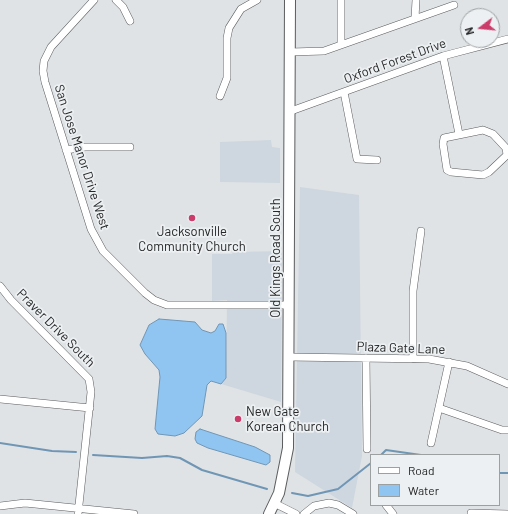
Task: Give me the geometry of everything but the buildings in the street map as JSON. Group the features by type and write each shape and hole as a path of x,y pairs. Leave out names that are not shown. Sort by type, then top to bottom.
{"street":[{"name":"San Jose Manor Drive West","path":"94,0 51,47 44,61 44,78 95,238 103,251 150,297 167,305 289,305"},
{"path":"116,0 123,7 130,21"},
{"path":"220,96 227,78 227,38 229,28 241,9 257,0"},
{"name":"Old Kings Road South","path":"269,514 285,471 288,448 291,111 290,0"},
{"path":"341,0 341,44"},
{"path":"415,18 416,0"},
{"path":"291,52 324,51 454,5"},
{"name":"Oxford Forest Drive","path":"291,111 443,56 508,39"},
{"path":"443,56 459,134"},
{"path":"344,92 358,160 377,160"},
{"path":"483,130 493,134 506,148 507,155 489,172 483,175 451,172 447,170 443,144 444,138 459,134 483,130"},
{"path":"66,150 85,147 130,147"},
{"path":"414,359 413,291 421,231"},
{"name":"Praver Drive South","path":"0,286 3,297 87,375 91,388 90,408 79,511"},
{"name":"Plaza Gate Lane","path":"289,357 430,359 478,369 508,384"},
{"path":"366,358 367,449"},
{"path":"431,443 449,362"},
{"path":"0,399 90,408"},
{"path":"438,408 502,430 508,430"},
{"path":"0,506 25,503 79,511 134,514"},
{"path":"274,503 296,514"},
{"path":"304,514 314,506 329,503 338,505 353,514"},
{"path":"387,506 393,514"},
{"path":"471,513 508,514"}],"shaded area":[{"path":"271,140 272,147 280,148 280,183 220,182 220,142"},
{"path":"300,187 359,195 362,456 352,508 295,472"},
{"path":"282,251 281,402 221,384 226,378 227,300 212,301 212,254"}],"water":[{"path":"159,319 195,322 202,330 211,333 215,331 219,324 223,324 226,333 226,378 221,384 211,381 207,385 202,416 184,433 175,436 158,434 155,429 160,377 159,370 145,354 140,345 149,325"},
{"path":"200,429 255,447 270,455 270,462 266,465 208,448 197,443 195,439 196,432"}],"waterway":[{"path":"0,443 52,451 76,452"},
{"path":"382,454 386,450 414,454"},
{"path":"93,455 142,458 167,456 180,458 202,470 267,489"},
{"path":"292,493 308,496 338,489 370,464"},
{"path":"500,473 508,473"}],"place":[{"name":"Jacksonville Community Church","path":"192,218"},
{"name":"New Gate Korean Church","path":"238,419"}]}
